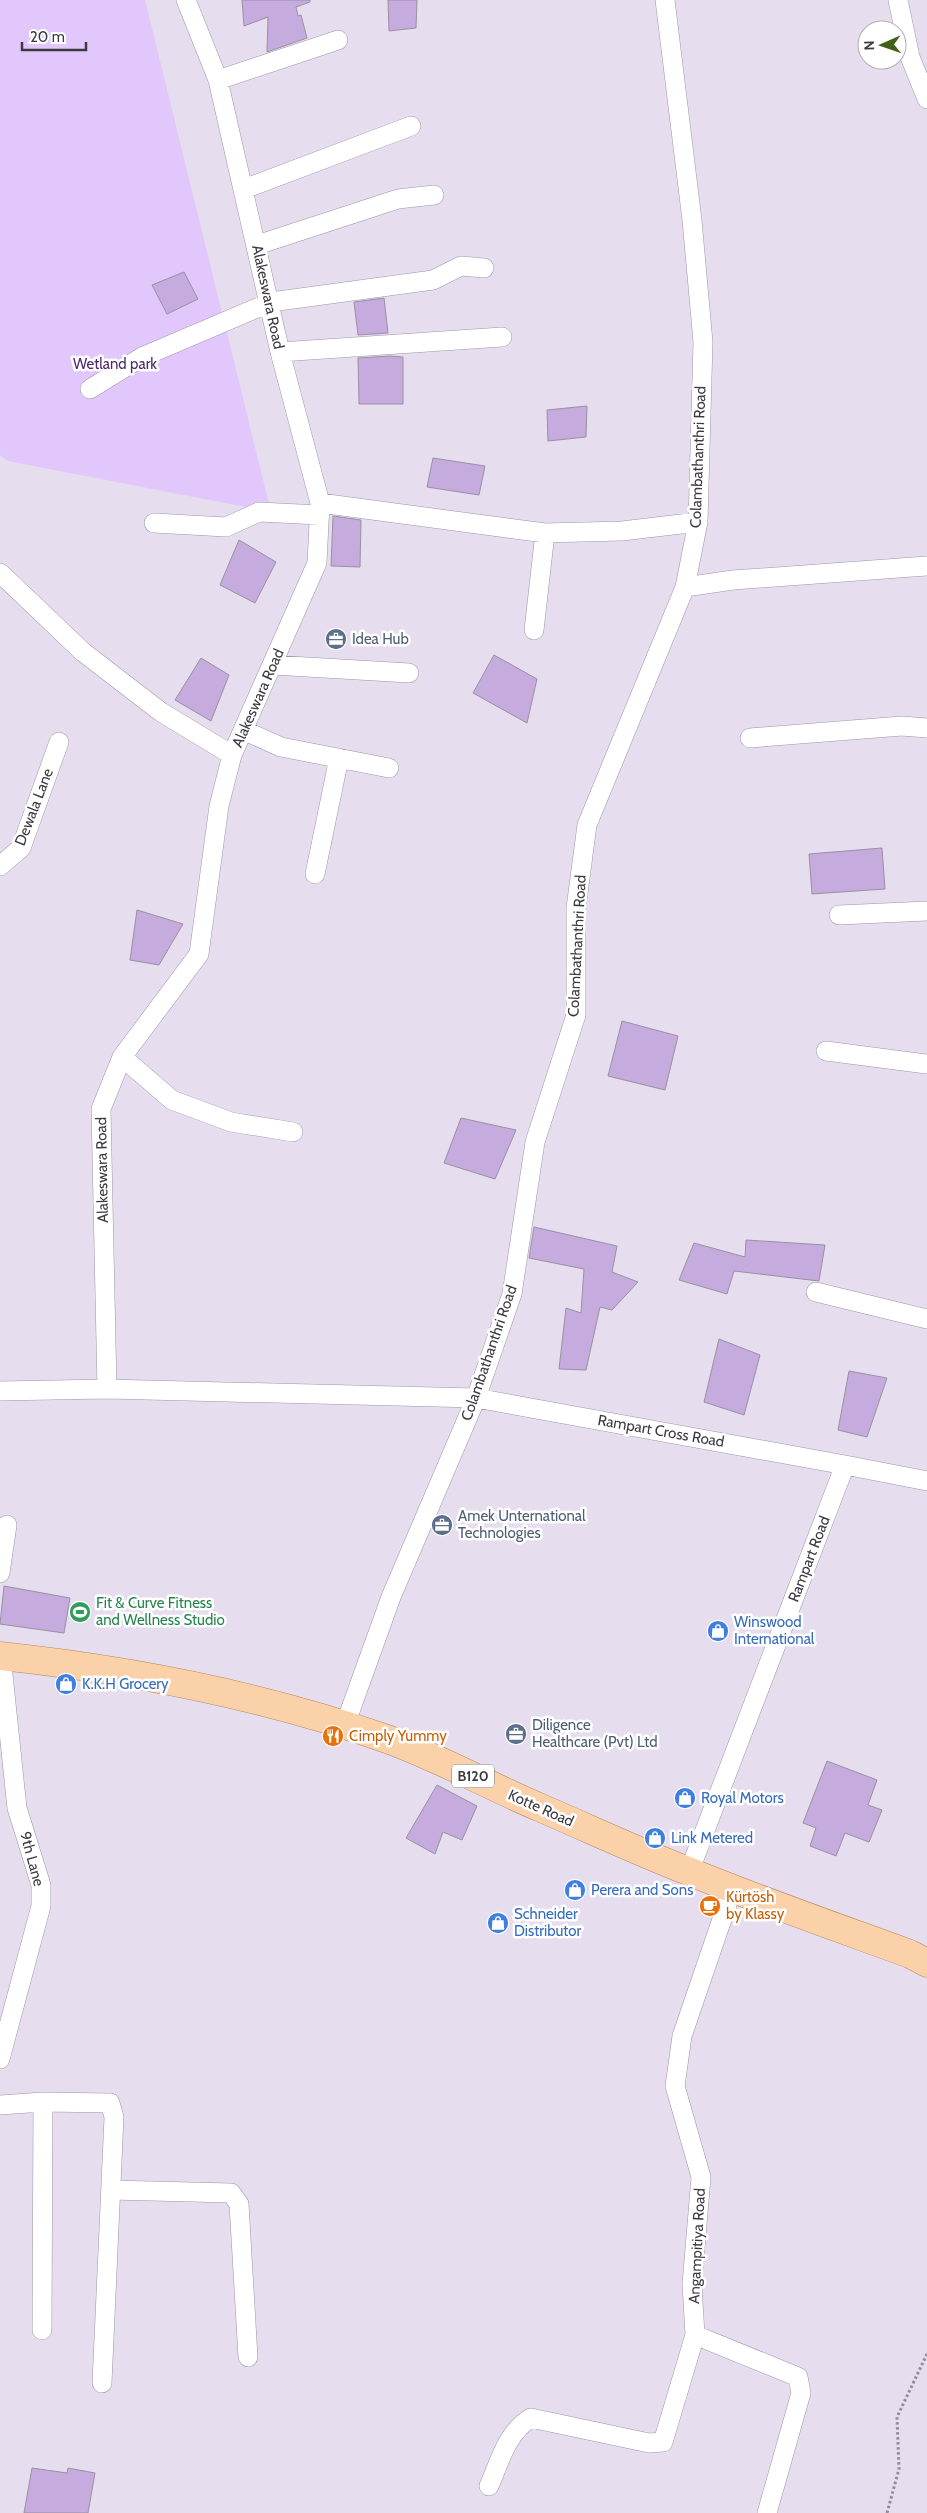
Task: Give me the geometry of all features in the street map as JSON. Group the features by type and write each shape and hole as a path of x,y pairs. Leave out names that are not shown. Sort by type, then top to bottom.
{"main road":[{"name":"Kotte Road","path":"0,1656 173,1680 345,1725 432,1756 519,1799 689,1872 733,1887 927,1962"}],"street":[{"name":"Alakeswara Road","path":"107,1389 101,1109 122,1058 199,954 219,806 232,755 317,563 320,509 280,352 218,80 186,0"},
{"name":"Colambathanthri Road","path":"345,1725 390,1597 476,1398 512,1294 535,1142 576,1015 576,908 587,826 685,587 698,522 703,342 692,220 665,0"},
{"path":"898,0 918,54 927,100"},
{"path":"218,80 338,40"},
{"path":"244,189 411,126"},
{"path":"257,245 398,199 434,195"},
{"path":"90,390 142,357 270,302 434,280 461,266 484,268"},
{"path":"280,352 502,337"},
{"path":"154,523 226,527 259,512 320,509 545,533 622,531 698,522"},
{"path":"534,630 545,533"},
{"path":"685,587 733,580 927,566"},
{"path":"0,573 84,652 161,712 232,755"},
{"path":"273,665 409,673"},
{"path":"750,738 902,726 927,728"},
{"path":"243,730 281,747 389,768"},
{"name":"Dewala Lane","path":"0,866 21,848 59,742"},
{"path":"315,874 339,758"},
{"path":"839,915 927,912"},
{"path":"826,1051 927,1064"},
{"path":"122,1058 172,1100 231,1122 293,1132"},
{"path":"816,1292 927,1319"},
{"path":"0,1391 107,1389 476,1398"},
{"name":"Rampart Cross Road","path":"476,1398 845,1465"},
{"path":"845,1465 927,1481"},
{"name":"Rampart Road","path":"689,1872 845,1465"},
{"path":"0,1573 7,1525"},
{"name":"9th Lane","path":"0,1656 17,1808 41,1885 41,1906 0,2059"},
{"name":"Angampitiya Road","path":"695,2335 692,2284 701,2176 675,2086 682,2036 733,1887"},
{"path":"42,2330 44,2102"},
{"path":"0,2105 44,2102 110,2103 114,2117 102,2382"},
{"path":"111,2190 232,2193 239,2204 248,2357"},
{"path":"489,2486 510,2437 520,2425 531,2418 649,2443 663,2442 695,2335 798,2377 801,2384 801,2393 767,2513"}],"path":[{"path":"887,2513 899,2468 898,2417 927,2354"}],"green space":[{"name":"Wetland park","path":"0,0 145,0 271,512 8,461 0,455"}],"building":[{"path":"242,0 310,0 310,2 296,7 298,16 301,15 307,38 267,52 268,17 244,26"},
{"path":"388,0 417,0 416,28 389,31"},
{"path":"184,272 198,299 167,314 152,285"},
{"path":"384,298 388,333 358,335 354,302"},
{"path":"403,357 403,404 359,404 358,358"},
{"path":"587,406 586,437 548,441 547,410"},
{"path":"433,458 485,466 479,495 427,487"},
{"path":"333,516 361,520 360,567 331,566"},
{"path":"239,540 276,562 255,603 220,585"},
{"path":"494,655 537,679 527,723 473,693"},
{"path":"201,658 229,675 211,721 175,700"},
{"path":"882,848 885,889 812,894 809,854"},
{"path":"137,910 183,924 159,965 130,960"},
{"path":"622,1021 678,1036 665,1090 608,1076"},
{"path":"461,1118 516,1130 495,1179 444,1163"},
{"path":"534,1227 617,1246 612,1272 638,1282 612,1310 600,1307 586,1370 559,1369 566,1308 581,1313 584,1269 529,1258"},
{"path":"746,1240 825,1245 819,1281 734,1271 727,1294 679,1280 694,1243 745,1257"},
{"path":"719,1339 760,1355 744,1415 704,1402"},
{"path":"849,1371 887,1378 867,1437 838,1430"},
{"path":"4,1586 70,1598 64,1633 0,1624"},
{"path":"827,1761 877,1780 868,1805 882,1810 869,1842 845,1833 836,1856 810,1846 816,1828 803,1823"},
{"path":"437,1785 477,1806 462,1840 443,1832 435,1854 406,1838"},
{"path":"32,2468 67,2473 68,2468 95,2473 88,2513 24,2513"}],"place":[{"name":"Idea Hub","path":"336,639"},
{"name":"Amek Unternational Technologies","path":"442,1525"},
{"name":"Fit & Curve Fitness and Wellness Studio","path":"80,1612"},
{"name":"Winswood International","path":"718,1631"},
{"name":"K.K.H Grocery","path":"66,1684"},
{"name":"Diligence Healthcare (Pvt) Ltd","path":"516,1734"},
{"name":"Cimply Yummy","path":"333,1736"},
{"name":"Royal Motors","path":"685,1798"},
{"name":"Link Metered","path":"655,1838"},
{"name":"Perera and Sons","path":"575,1890"},
{"name":"Kürtösh by Klassy","path":"710,1906"},
{"name":"Schneider Distributor","path":"498,1923"}]}
